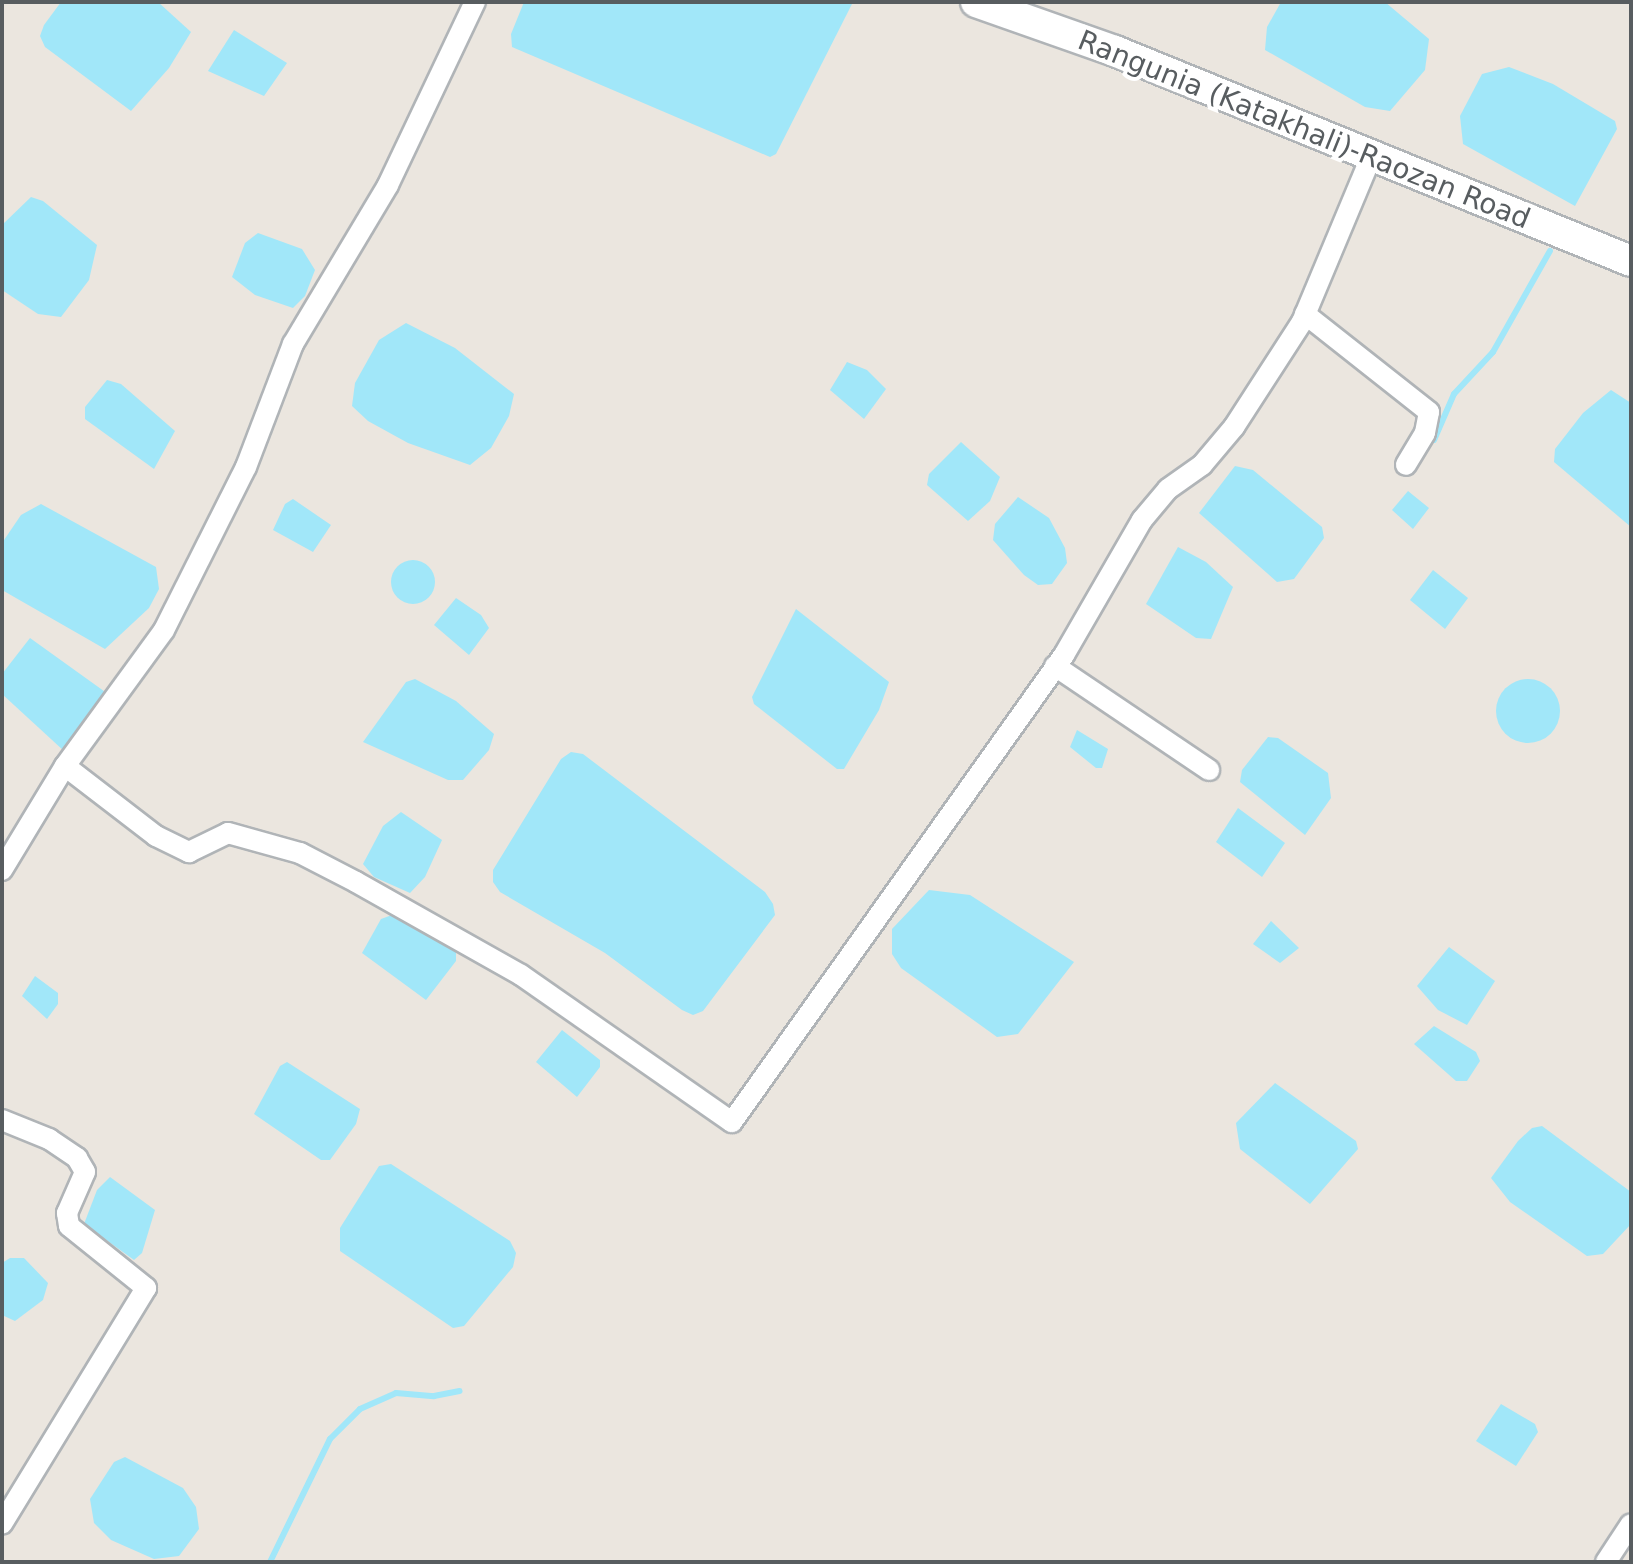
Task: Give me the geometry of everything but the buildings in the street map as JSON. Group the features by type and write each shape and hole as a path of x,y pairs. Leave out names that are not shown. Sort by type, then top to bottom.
{"main road":[{"name":"Rangunia (Katakhali)-Raozan Road","path":"976,2 1372,155 1631,261"}],"street":[{"path":"2,870 65,766 164,630 246,467 293,344 388,185 475,2"},
{"path":"65,766 156,836 189,852 228,833 300,853 356,882 521,975 732,1122 1096,607 1127,541 1168,489 1222,444 1305,314 1372,155"},
{"path":"1305,314 1429,412 1420,446 1406,465"},
{"path":"1055,666 1209,770"},
{"path":"2,1120 49,1139 77,1158 85,1172 67,1213 69,1226 146,1288 2,1524"},
{"path":"1606,1562 1631,1524"}],"water":[{"path":"61,2 158,2 191,32 169,68 131,111 45,47 40,36"},
{"path":"524,2 853,2 776,154 770,157 512,47 511,34"},
{"path":"1281,2 1385,2 1429,39 1425,70 1390,111 1365,107 1265,50 1267,27"},
{"path":"234,30 287,63 264,96 208,71"},
{"path":"1509,67 1553,84 1615,121 1617,129 1575,206 1463,144 1460,116 1482,74"},
{"path":"31,197 43,201 97,245 89,280 61,317 38,314 2,290 2,225"},
{"path":"258,233 302,249 315,270 305,296 293,308 255,295 232,277 245,243"},
{"path":"406,323 455,348 514,394 509,416 491,448 470,465 408,443 368,421 352,406 355,383 379,340"},
{"path":"847,362 867,370 886,389 864,419 830,390"},
{"path":"107,380 121,384 175,431 154,469 85,419 85,407"},
{"path":"1611,390 1631,403 1631,527 1554,462 1555,449 1583,413"},
{"path":"961,442 1000,477 990,501 968,521 927,485 929,474"},
{"path":"1235,466 1253,470 1322,527 1324,538 1294,579 1277,582 1199,513"},
{"path":"1408,491 1429,508 1413,529 1392,510"},
{"path":"1018,497 1049,518 1065,548 1067,563 1052,584 1038,585 1024,575 993,540 995,524"},
{"path":"293,499 331,525 313,552 273,530 285,504"},
{"path":"41,504 156,567 159,589 149,608 105,649 2,590 2,543 21,515"},
{"path":"1178,547 1206,562 1233,587 1211,639 1196,638 1146,604"},
{"path":"413,560 428,567 435,582 428,597 413,604 398,597 391,582 398,567"},
{"path":"1433,570 1468,598 1445,629 1410,600"},
{"path":"456,598 481,615 489,628 469,655 434,625"},
{"path":"796,609 889,682 879,710 844,769 837,769 754,704 752,697"},
{"path":"30,638 108,694 64,751 2,694 2,674"},
{"path":"415,679 456,701 494,734 489,750 463,780 448,780 363,742 406,682"},
{"path":"1528,679 1540,681 1551,688 1558,699 1558,723 1551,734 1540,741 1528,743 1516,741 1505,734 1498,723 1496,711 1498,699 1505,688 1516,681"},
{"path":"1077,730 1108,749 1102,768 1096,768 1070,747"},
{"path":"1268,737 1278,738 1328,773 1331,798 1305,835 1240,782 1242,770"},
{"path":"571,752 583,754 765,892 773,904 775,915 703,1011 693,1015 682,1010 605,953 500,892 493,882 493,870 561,759"},
{"path":"1238,808 1285,843 1262,877 1216,842"},
{"path":"401,812 442,840 425,877 410,893 374,877 363,864 383,826"},
{"path":"929,890 970,895 1074,962 1018,1034 997,1037 901,968 892,954 892,929"},
{"path":"392,915 456,948 456,961 426,1000 362,953 381,919"},
{"path":"1271,921 1299,948 1280,963 1253,944"},
{"path":"1449,947 1495,981 1467,1025 1438,1010 1417,986"},
{"path":"35,976 58,993 58,1004 47,1019 22,996"},
{"path":"1434,1026 1476,1052 1480,1061 1467,1081 1456,1081 1414,1044"},
{"path":"562,1030 600,1060 600,1067 577,1097 536,1062"},
{"path":"287,1062 360,1109 356,1124 330,1160 321,1160 254,1114 280,1066"},
{"path":"1275,1083 1356,1141 1358,1149 1310,1204 1240,1149 1236,1123"},
{"path":"1542,1126 1631,1192 1631,1224 1603,1254 1587,1256 1510,1202 1491,1178 1518,1141 1532,1128"},
{"path":"391,1164 510,1241 516,1253 513,1267 464,1326 453,1328 340,1251 340,1228 379,1166"},
{"path":"110,1177 155,1210 142,1253 134,1260 84,1224 97,1190"},
{"path":"10,1258 24,1258 48,1283 43,1300 15,1321 2,1315 2,1263"},
{"path":"1501,1404 1535,1424 1538,1432 1516,1466 1476,1441"},
{"path":"125,1457 183,1488 196,1507 199,1529 179,1556 154,1559 111,1540 94,1523 90,1499 114,1462"}],"waterway":[{"path":"1434,440 1454,394 1493,352 1550,251"},
{"path":"270,1562 330,1439 360,1409 396,1393 434,1396 460,1391"}]}
